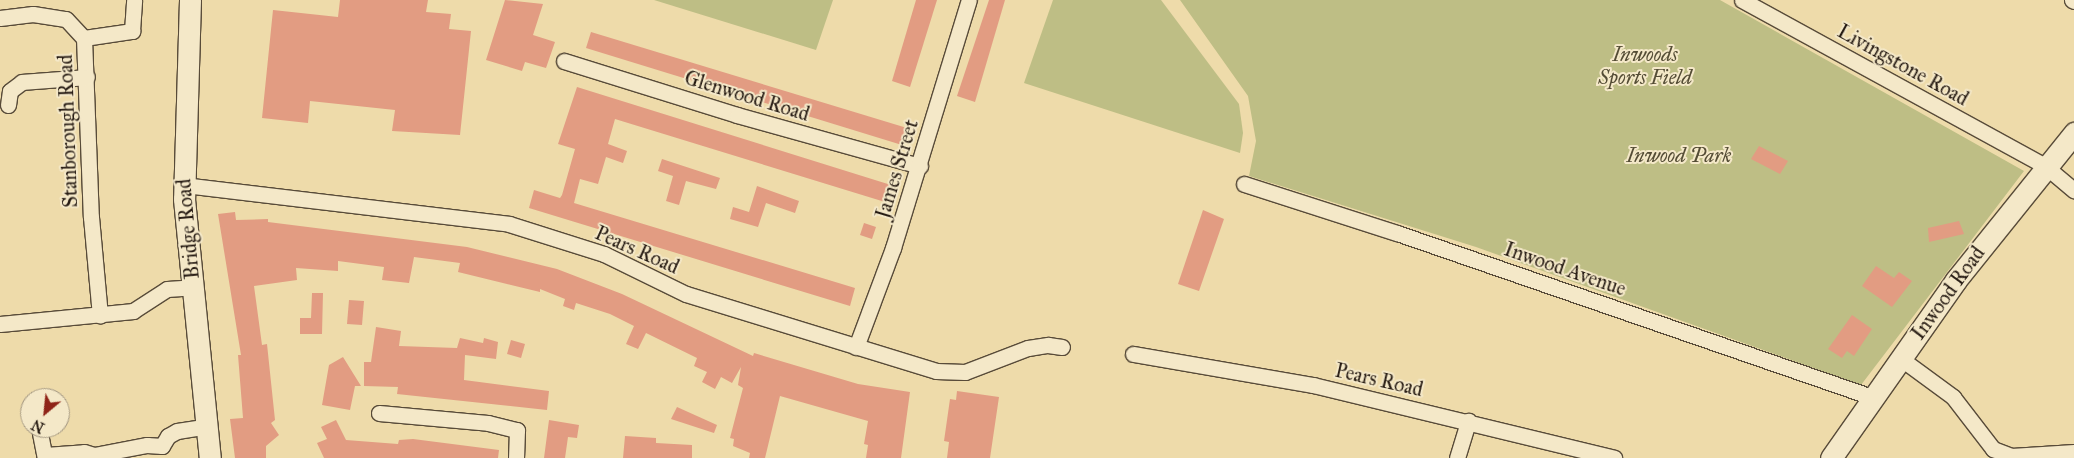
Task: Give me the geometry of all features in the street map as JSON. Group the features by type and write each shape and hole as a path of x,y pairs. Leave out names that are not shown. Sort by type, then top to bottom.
{"street":[{"path":"84,38 132,31 134,0"},
{"name":"Bridge Road","path":"190,0 184,186 210,458"},
{"name":"James Street","path":"856,347 893,248 920,166 969,0"},
{"name":"Livingstone Road","path":"1742,0 2045,166 2074,190"},
{"name":"Stanborough Road","path":"0,18 33,14 66,19 84,38 91,217 100,316"},
{"name":"Glenwood Road","path":"564,60 737,115 920,166"},
{"path":"8,105 10,91 22,82 86,77"},
{"name":"Inwood Road","path":"1830,458 1900,358 2045,166 2074,133"},
{"name":"Inwood Avenue","path":"1244,184 1452,252 1872,397"},
{"name":"Pears Road","path":"184,186 509,224 604,254 686,294 950,374 976,369 1028,348 1048,345 1062,347"},
{"path":"0,324 100,316 133,311 168,289 193,287"},
{"name":"Pears Road","path":"1133,354 1313,385 1468,421 1614,458"},
{"path":"1900,358 1953,397 1994,449 2011,456 2074,452"},
{"path":"379,413 488,423 517,430 516,458"},
{"path":"1457,458 1468,421"},
{"path":"41,438 45,457 84,452 94,454 147,445 162,446 168,436 177,430 207,426"}],"green space":[{"path":"654,0 833,0 816,50"},
{"path":"1053,0 1161,0 1239,104 1243,133 1240,153 1024,83"},
{"name":"Inwood Park","path":"1180,0 1720,0 2024,171 1861,385 1476,247 1249,176 1256,141 1248,96"}],"building":[{"path":"340,0 428,0 426,12 451,14 449,29 471,31 460,135 392,131 395,110 310,101 308,123 262,118 273,10 338,17"},
{"path":"505,0 543,4 533,35 555,42 546,68 525,62 522,71 486,60"},
{"path":"916,0 937,0 910,87 892,81"},
{"path":"989,0 1005,0 975,102 957,96"},
{"path":"591,32 907,128 902,145 586,48"},
{"path":"577,87 891,185 885,202 615,119 608,144 627,151 623,163 606,157 598,184 580,179 574,203 855,288 850,306 529,208 534,190 560,198 562,195 575,149 558,144"},
{"path":"1759,146 1788,161 1780,174 1751,159"},
{"path":"662,159 720,178 716,189 686,181 679,205 666,201 673,176 658,171"},
{"path":"757,186 799,201 795,213 766,203 758,227 730,219 733,207 749,212"},
{"path":"1203,210 1224,219 1199,291 1178,284"},
{"path":"235,212 236,220 268,219 268,222 467,247 557,269 622,294 753,356 754,353 858,384 910,392 901,458 866,458 868,445 864,444 868,421 780,396 765,458 749,458 750,453 733,446 734,439 730,438 743,388 738,385 741,367 732,383 721,377 715,389 702,382 707,372 694,366 697,358 646,333 638,349 626,344 634,326 610,314 576,303 574,310 563,306 565,299 540,289 540,292 458,272 460,263 414,257 409,283 382,280 384,267 338,261 338,271 296,268 297,280 254,286 262,345 267,344 275,420 271,423 279,435 266,446 266,458 235,458 230,419 243,418 238,355 241,355 218,214"},
{"path":"1959,221 1964,234 1929,242 1928,228"},
{"path":"864,223 876,227 872,239 860,235"},
{"path":"1876,266 1894,278 1899,272 1912,281 1892,307 1862,286"},
{"path":"312,293 323,293 322,334 300,334 300,318 311,318"},
{"path":"349,300 364,301 362,325 347,324"},
{"path":"1852,315 1872,329 1854,356 1847,351 1842,358 1828,349"},
{"path":"376,327 401,331 399,346 457,348 460,338 483,343 484,338 498,342 496,359 465,355 464,380 549,391 547,410 397,394 398,387 364,386 364,362 371,362"},
{"path":"511,340 525,344 521,358 507,354"},
{"path":"343,357 361,386 355,386 350,410 322,405 329,365"},
{"path":"957,391 999,397 990,458 947,458 949,442 944,441 950,399 956,400"},
{"path":"677,407 717,425 714,433 671,419"},
{"path":"336,420 346,440 398,444 399,440 413,439 499,450 498,458 324,458 317,443 327,439 321,427"},
{"path":"549,420 579,425 577,438 568,437 565,458 544,458"},
{"path":"625,436 656,438 656,443 692,445 692,458 623,458"}],"park label":[{"name":"Inwoods Sports Field","path":"1645,66"}]}
